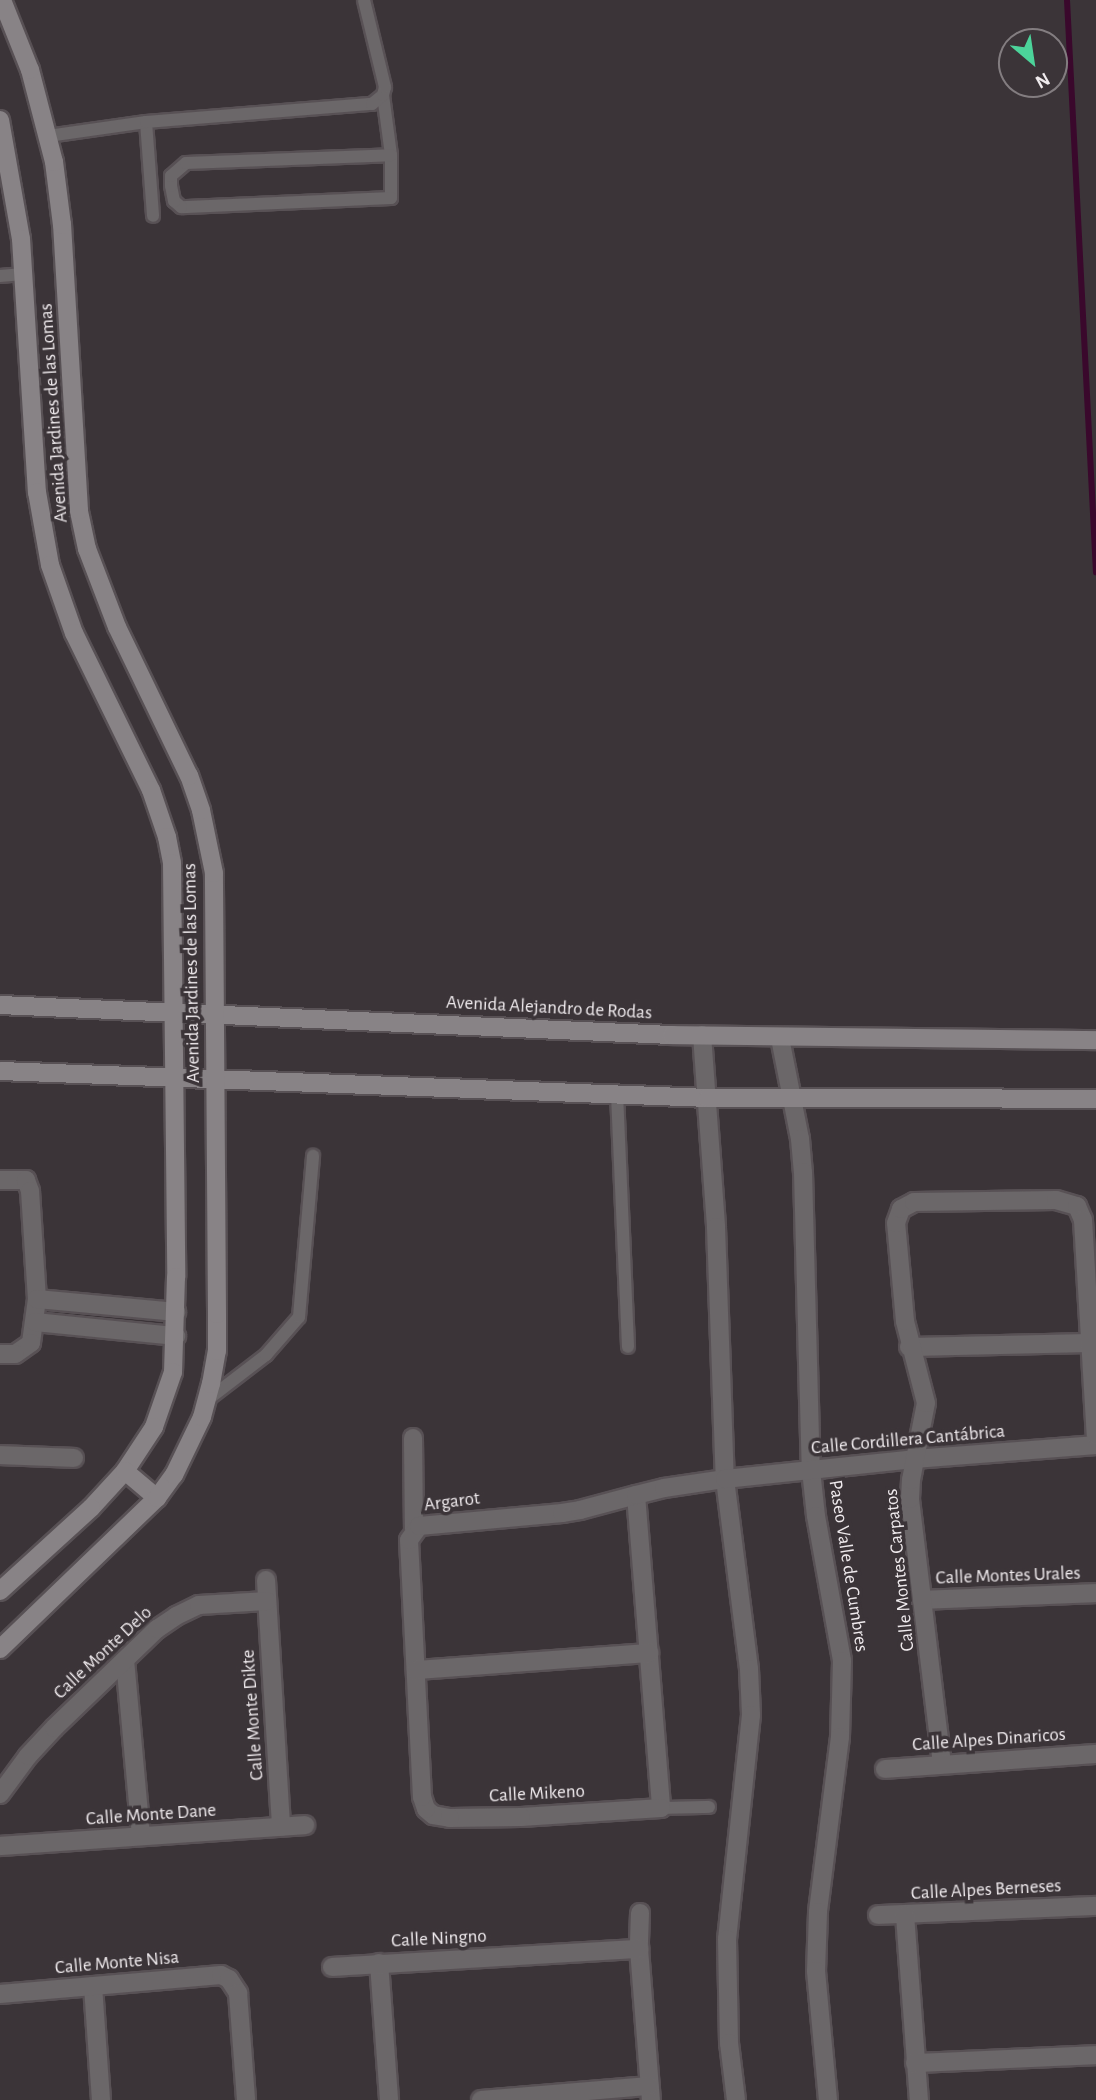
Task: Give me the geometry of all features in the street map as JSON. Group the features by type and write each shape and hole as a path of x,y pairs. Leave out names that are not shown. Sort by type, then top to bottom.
{"street":[{"name":"Avenida Jardines de las Lomas","path":"0,1648 157,1498 187,1452 206,1401 217,1350 214,873 201,810 170,734 100,587 84,536 79,510 62,225 48,136 30,71 2,0"},
{"name":"Avenida Jardines de las Lomas","path":"0,120 14,186 23,274 36,479 42,529 50,565 74,633 151,790 167,836 174,890 176,1312 173,1372 167,1396 154,1427 125,1471 90,1508 0,1591"},
{"name":"Avenida Alejandro de Rodas","path":"0,1005 780,1038 1096,1041"},
{"path":"702,1035 716,1227 725,1479 749,1669 751,1715 727,1939 729,2043 736,2100"},
{"name":"Paseo Valle de Cumbres","path":"780,1038 804,1184 811,1470 816,1516 837,1622 843,1692 836,1785 818,1912 816,1971 828,2100"},
{"path":"0,1071 708,1098 1096,1099"},
{"path":"0,1180 26,1181 30,1191 37,1299 36,1322 31,1343 15,1354 0,1354"},
{"name":"Calle Montes Carpatos","path":"942,1765 910,1499 914,1459 926,1403 909,1347 896,1223 901,1209 914,1202 1056,1200 1077,1206 1083,1220 1091,1343"},
{"path":"37,1299 176,1312"},
{"path":"36,1322 176,1336"},
{"path":"909,1347 1091,1343 1096,1436"},
{"path":"413,1438 411,1500 414,1530"},
{"name":"Calle Cordillera Cantábrica","path":"725,1479 914,1459 1096,1445"},
{"path":"0,1455 74,1458"},
{"path":"125,1471 157,1498"},
{"name":"Argarot","path":"423,1802 409,1540 414,1530 428,1524 562,1513 636,1495 725,1479"},
{"path":"636,1495 661,1808"},
{"name":"Calle Monte Dikte","path":"266,1580 281,1827"},
{"name":"Calle Montes Urales","path":"922,1600 1096,1593"},
{"name":"Calle Monte Delo","path":"0,1794 28,1756 157,1629 187,1609 215,1602 267,1601"},
{"path":"416,1670 649,1653"},
{"path":"125,1660 141,1835"},
{"name":"Calle Alpes Dinaricos","path":"885,1769 1096,1754"},
{"name":"Calle Mikeno","path":"423,1802 433,1815 450,1818 661,1808"},
{"name":"Calle Monte Dane","path":"0,1846 305,1825"},
{"name":"Calle Alpes Berneses","path":"878,1915 1096,1906"},
{"path":"481,2100 650,2093 639,1949 640,1913"},
{"path":"905,1915 919,2100"},
{"name":"Calle Ningno","path":"389,2100 379,1963 639,1949"},
{"path":"332,1967 379,1963"},
{"name":"Calle Monte Nisa","path":"0,1994 221,1975 234,1985 238,1993 246,2100"},
{"path":"93,1986 101,2100"},
{"path":"915,2063 1096,2055"}],"lane":[{"path":"48,136 146,122 361,107 377,102 385,87 364,0"},
{"path":"383,94 391,155 391,198 181,207 174,201 171,186 171,176 186,163 391,155"},
{"path":"146,122 153,216"},
{"path":"0,276 23,274"},
{"path":"617,1094 628,1348"},
{"path":"206,1401 271,1350 299,1317 313,1156"},
{"path":"661,1808 709,1807"}],"waterway":[{"path":"1067,0 1096,572"}]}
